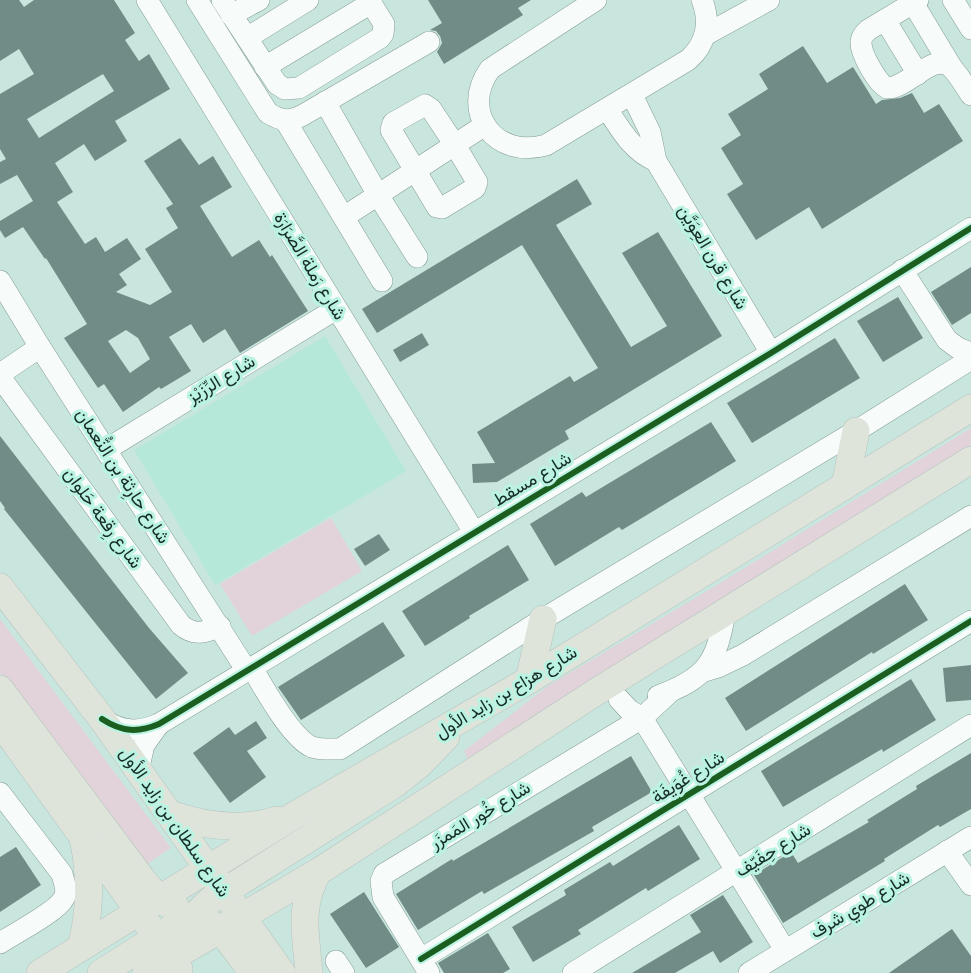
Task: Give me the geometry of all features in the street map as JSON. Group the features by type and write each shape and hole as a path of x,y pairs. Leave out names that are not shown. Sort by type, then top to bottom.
{"main road":[{"name":"شارع هزاع بن زايد الأول","path":"40,973 295,815 529,680 971,408"},
{"path":"845,486 856,431"},
{"path":"146,973 170,956 318,872 608,696 724,613 971,460"},
{"name":"شارع سلطان بن زايد الأول","path":"0,587 102,719 224,892 231,922 282,973"},
{"path":"529,680 543,619"},
{"path":"0,689 142,879 149,906 170,956"},
{"path":"0,722 83,837 149,906 231,922"},
{"path":"191,914 395,784 438,747 454,723"},
{"path":"170,814 202,824 236,826 270,822 295,815"},
{"path":"81,947 89,903 87,859 83,837"},
{"path":"101,973 170,956 200,894 208,870"},
{"path":"309,973 304,910 311,884 318,872"},
{"path":"231,922 253,973"}],"street":[{"name":"شارع رَملة الصَّرَارَة","path":"147,0 474,532"},
{"path":"197,0 268,113 285,120 295,119 429,42"},
{"path":"259,0 226,7 247,38 266,68 277,84 285,89 294,90 376,41 383,34 384,24 370,1 266,68"},
{"path":"247,38 308,0"},
{"path":"596,0 490,69 484,77 478,94 479,112 485,125 501,142 528,149 546,145 688,60 698,50 705,35 706,17 702,0"},
{"path":"953,0 971,29"},
{"path":"705,35 765,1"},
{"path":"951,68 945,63 937,63 891,88 879,83 864,55 862,39 867,30 915,1 951,68 971,95"},
{"path":"885,20 918,74"},
{"name":"شارع قرن العِوَيَّن","path":"632,95 650,132 656,161 771,353"},
{"path":"326,102 378,195 417,257"},
{"path":"425,105 455,145 477,182 475,188 442,208 437,207 391,130 393,123 425,105"},
{"name":"شارع قرن العِوَيَّن","path":"607,110 630,143 640,153 656,161"},
{"path":"285,120 382,281"},
{"path":"344,218 485,125"},
{"name":"شارع مسقط","path":"102,719 124,730 142,730 159,724 771,353 971,228"},
{"path":"902,270 946,340 947,354 943,376"},
{"name":"شارع حارِثة بن النُّعمان","path":"0,281 220,626 303,742 324,750 340,749 543,619"},
{"name":"شارع الرِّزَيْز","path":"106,449 336,309"},
{"path":"946,340 971,353"},
{"name":"شارع رِقعة حَلوان","path":"40,347 0,376 181,625 192,632 199,633 220,626"},
{"path":"543,619 856,431 971,359"},
{"path":"608,696 644,700 670,692 705,671 743,655 971,516"},
{"path":"705,671 716,650 724,613"},
{"name":"شارع غُوَيفَة","path":"425,966 689,794 971,621"},
{"name":"شارع خُور المَمزَر","path":"425,966 382,897 381,880 384,874 642,718 670,692"},
{"path":"608,696 642,718 785,950"},
{"name":"شارع مسقط","path":"138,771 144,745 159,724"},
{"name":"شارع حِفَيّف","path":"573,973 971,726"},
{"path":"0,943 57,908 65,897 66,887 62,874 3,803"},
{"name":"شارع طوي شرف","path":"749,973 971,837"},
{"path":"947,851 971,885"}],"shaded area":[{"path":"325,336 406,471 215,585 134,450"},
{"path":"971,428 971,445 468,760 464,751 548,686"},
{"path":"331,518 362,571 252,636 220,584"},
{"path":"0,619 171,848 144,866 0,673"}],"building":[{"path":"0,0 19,0 24,7 34,0 114,0 135,33 125,40 139,61 149,54 170,89 115,121 127,141 95,161 84,144 55,163 73,192 57,202 85,244 96,237 105,252 127,238 141,259 119,274 127,285 116,292 150,305 172,292 145,249 178,228 166,208 173,204 144,161 180,138 199,165 213,156 232,187 200,206 232,257 259,240 270,257 272,255 308,311 240,353 225,329 203,343 191,324 169,337 191,371 161,389 159,387 123,412 104,384 98,388 64,338 87,324 46,258 23,227 5,238 0,230 0,221 33,201 17,175 0,184 0,162 6,159 0,149 0,94 34,74 19,49 0,61","holes":["103,74 114,91 39,138 27,119","126,330 138,338 150,359 130,373 108,341"]},
{"path":"428,0 531,0 518,8 523,15 444,64 437,52 442,43 440,36 436,31 430,30 442,23"},
{"path":"803,46 827,83 853,67 876,104 882,100 900,98 912,93 924,113 939,104 963,141 822,229 809,207 756,240 727,194 743,184 721,148 741,135 728,114 768,89 759,74"},
{"path":"577,179 592,204 556,225 631,347 667,326 622,253 658,232 722,336 565,431 569,439 497,482 473,483 472,464 495,463 477,432 570,376 574,382 598,368 522,245 377,333 362,309"},
{"path":"971,267 971,313 952,325 931,292"},
{"path":"898,297 923,338 883,362 857,321"},
{"path":"422,333 429,345 400,362 393,350"},
{"path":"835,338 860,378 752,443 727,403"},
{"path":"711,422 736,461 622,530 619,527 555,566 530,524 582,492 586,497"},
{"path":"0,436 149,628 188,673 156,699 4,509 0,501"},
{"path":"379,534 390,550 365,566 354,549"},
{"path":"508,545 529,580 425,646 402,611"},
{"path":"905,584 928,620 873,654 872,652 746,731 725,698"},
{"path":"383,622 405,656 301,720 278,687"},
{"path":"971,665 971,700 946,702 943,668"},
{"path":"911,679 936,720 783,807 761,771"},
{"path":"256,721 267,738 247,751 266,777 230,803 193,753 229,727 235,735"},
{"path":"971,753 971,809 940,827 938,825 884,859 885,861 783,923 754,875 791,852 798,863 869,822 867,820 917,789 916,786"},
{"path":"631,756 652,792 592,827 594,831 484,894 482,891 418,930 396,894 452,859 453,861"},
{"path":"679,825 700,859 648,891 646,888 578,930 581,934 533,962 512,927 566,895 564,890 610,862 613,866"},
{"path":"16,847 41,885 0,912 0,857"},
{"path":"364,892 399,947 366,968 330,914"},
{"path":"723,895 753,942 720,963 713,951 675,973 632,973 701,932 690,915"},
{"path":"952,929 971,956 971,973 889,973"},
{"path":"488,933 510,969 503,973 444,973 438,963"}],"cycle path":[{"path":"102,719 116,727 130,730 144,729 159,724 771,353 971,228"},
{"path":"421,959 971,621"}]}
